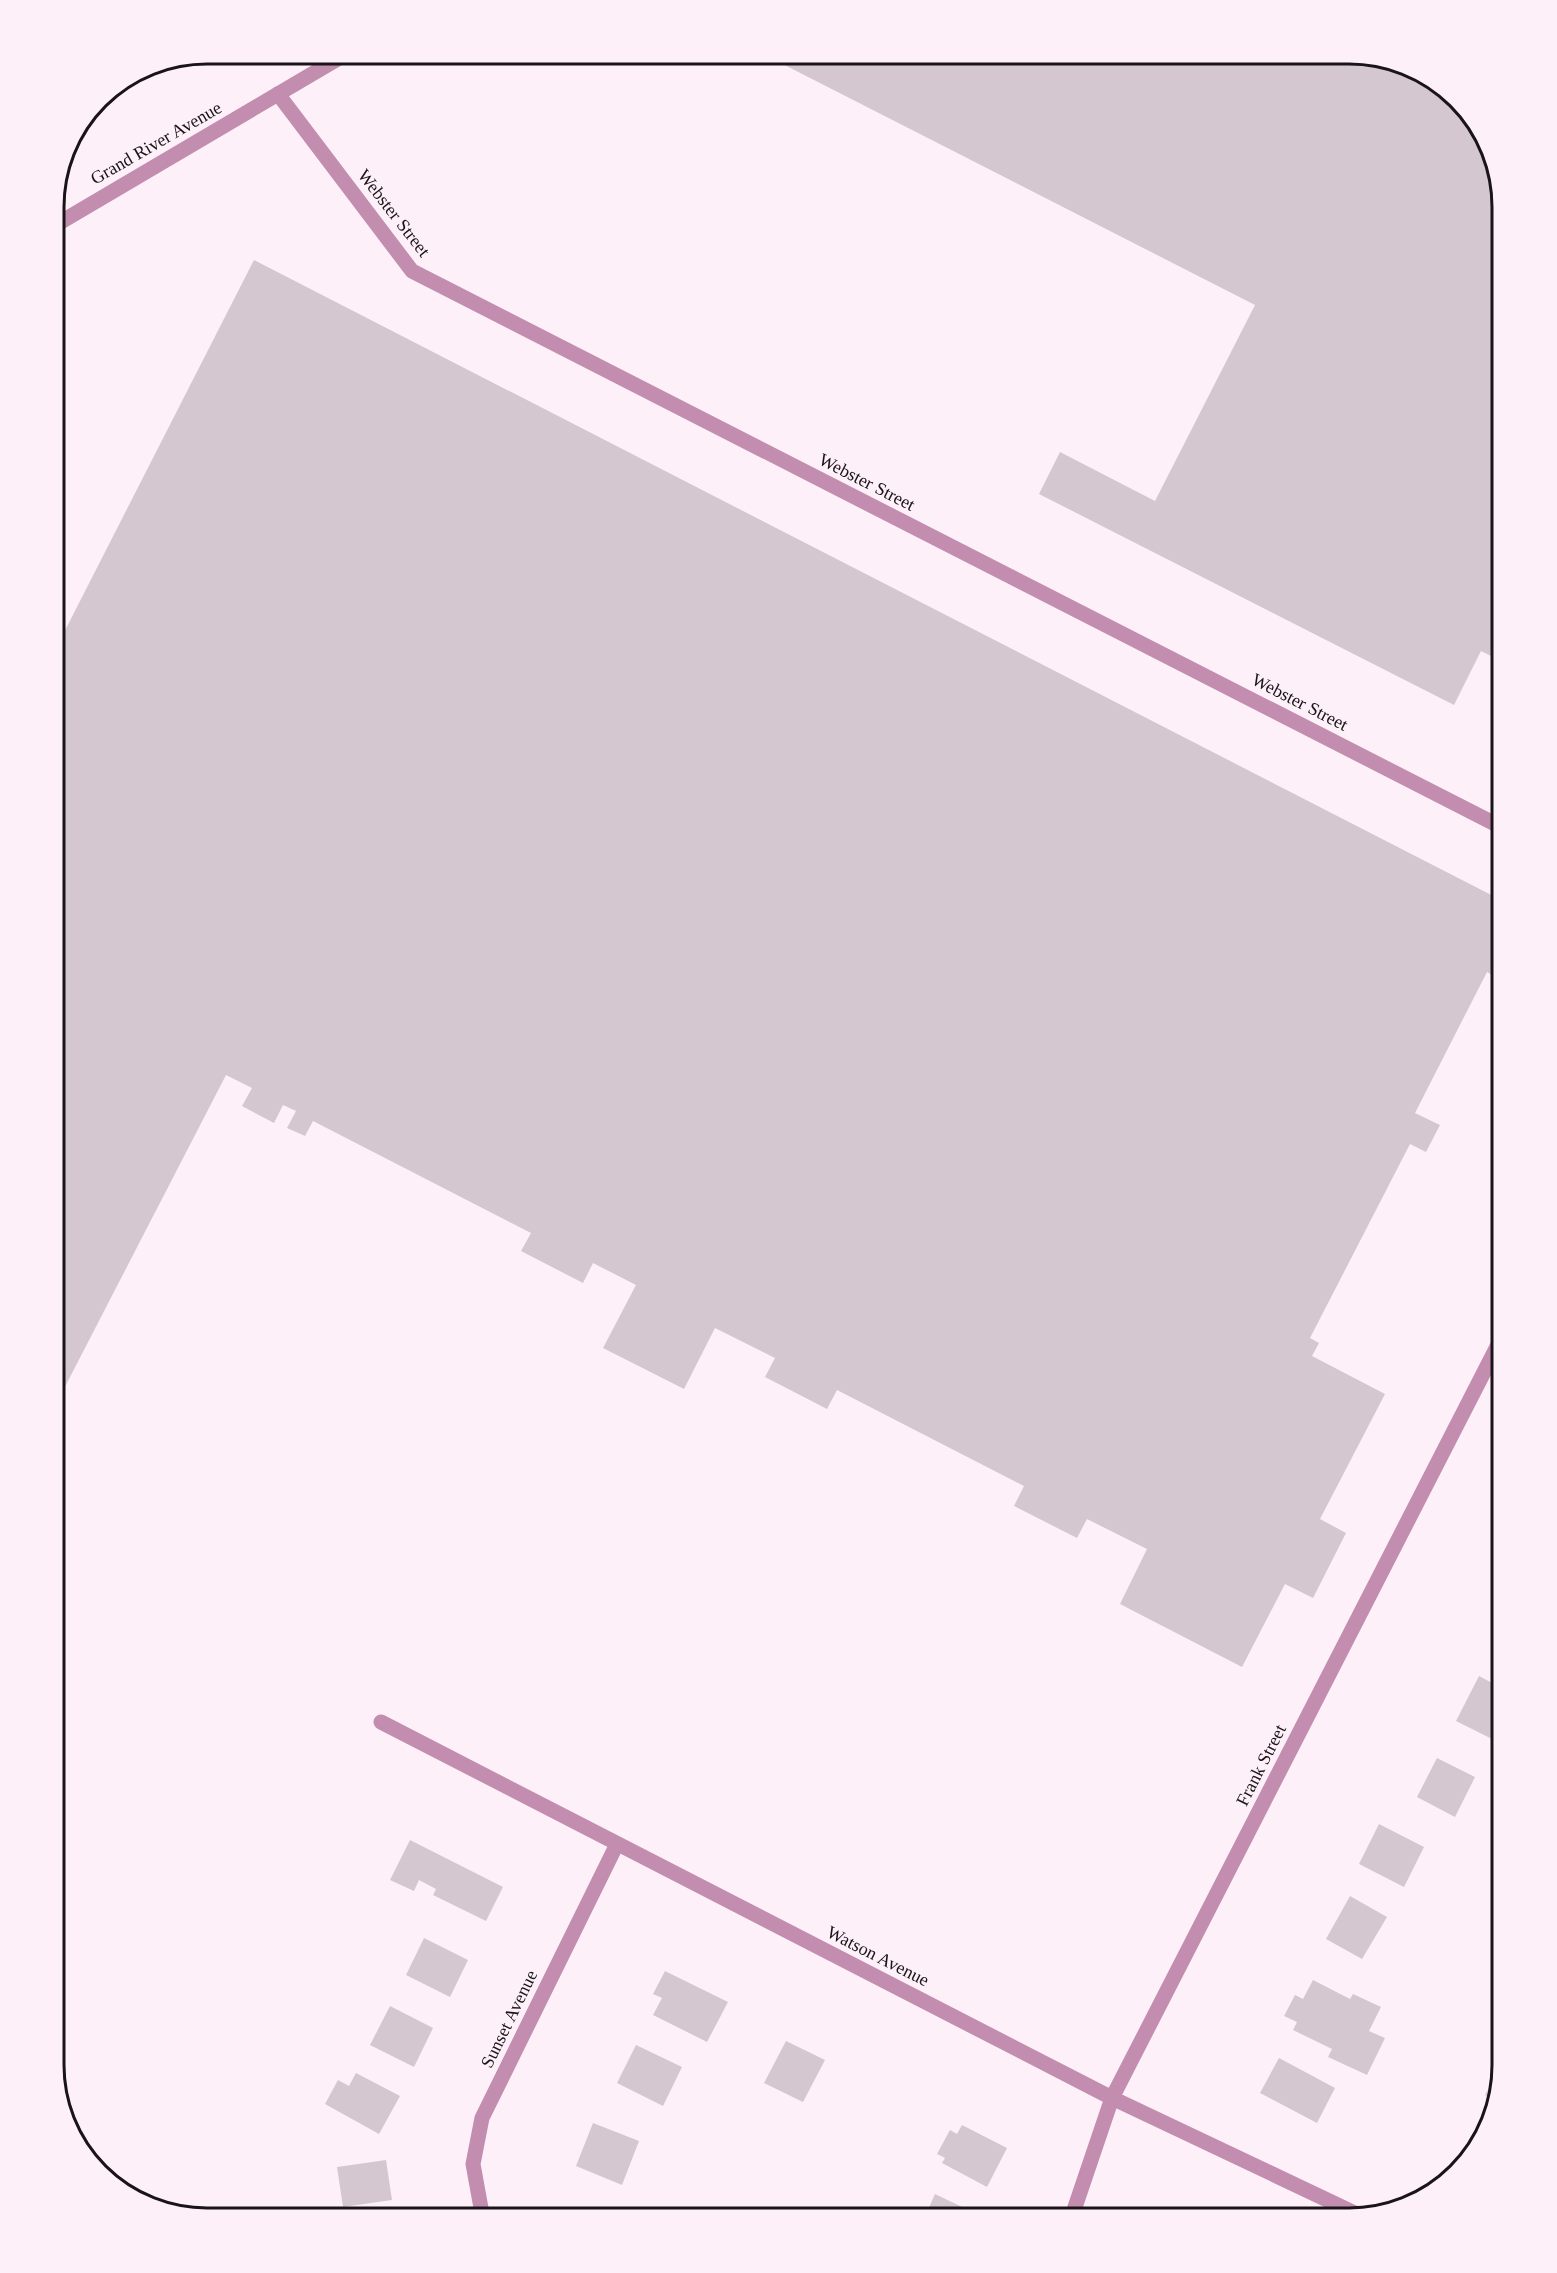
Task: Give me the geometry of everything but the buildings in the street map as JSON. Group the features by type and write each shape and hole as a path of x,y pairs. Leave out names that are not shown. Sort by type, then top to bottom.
{"street":[{"name":"Grand River Avenue","path":"65,220 329,64"},
{"name":"Webster Street","path":"278,94 412,271 1492,822"},
{"name":"Frank Street","path":"1075,2208 1112,2098 1492,1356"},
{"name":"Watson Avenue","path":"381,1722 1112,2098 1344,2208"},
{"name":"Sunset Avenue","path":"481,2208 473,2164 482,2118 617,1844"}]}
